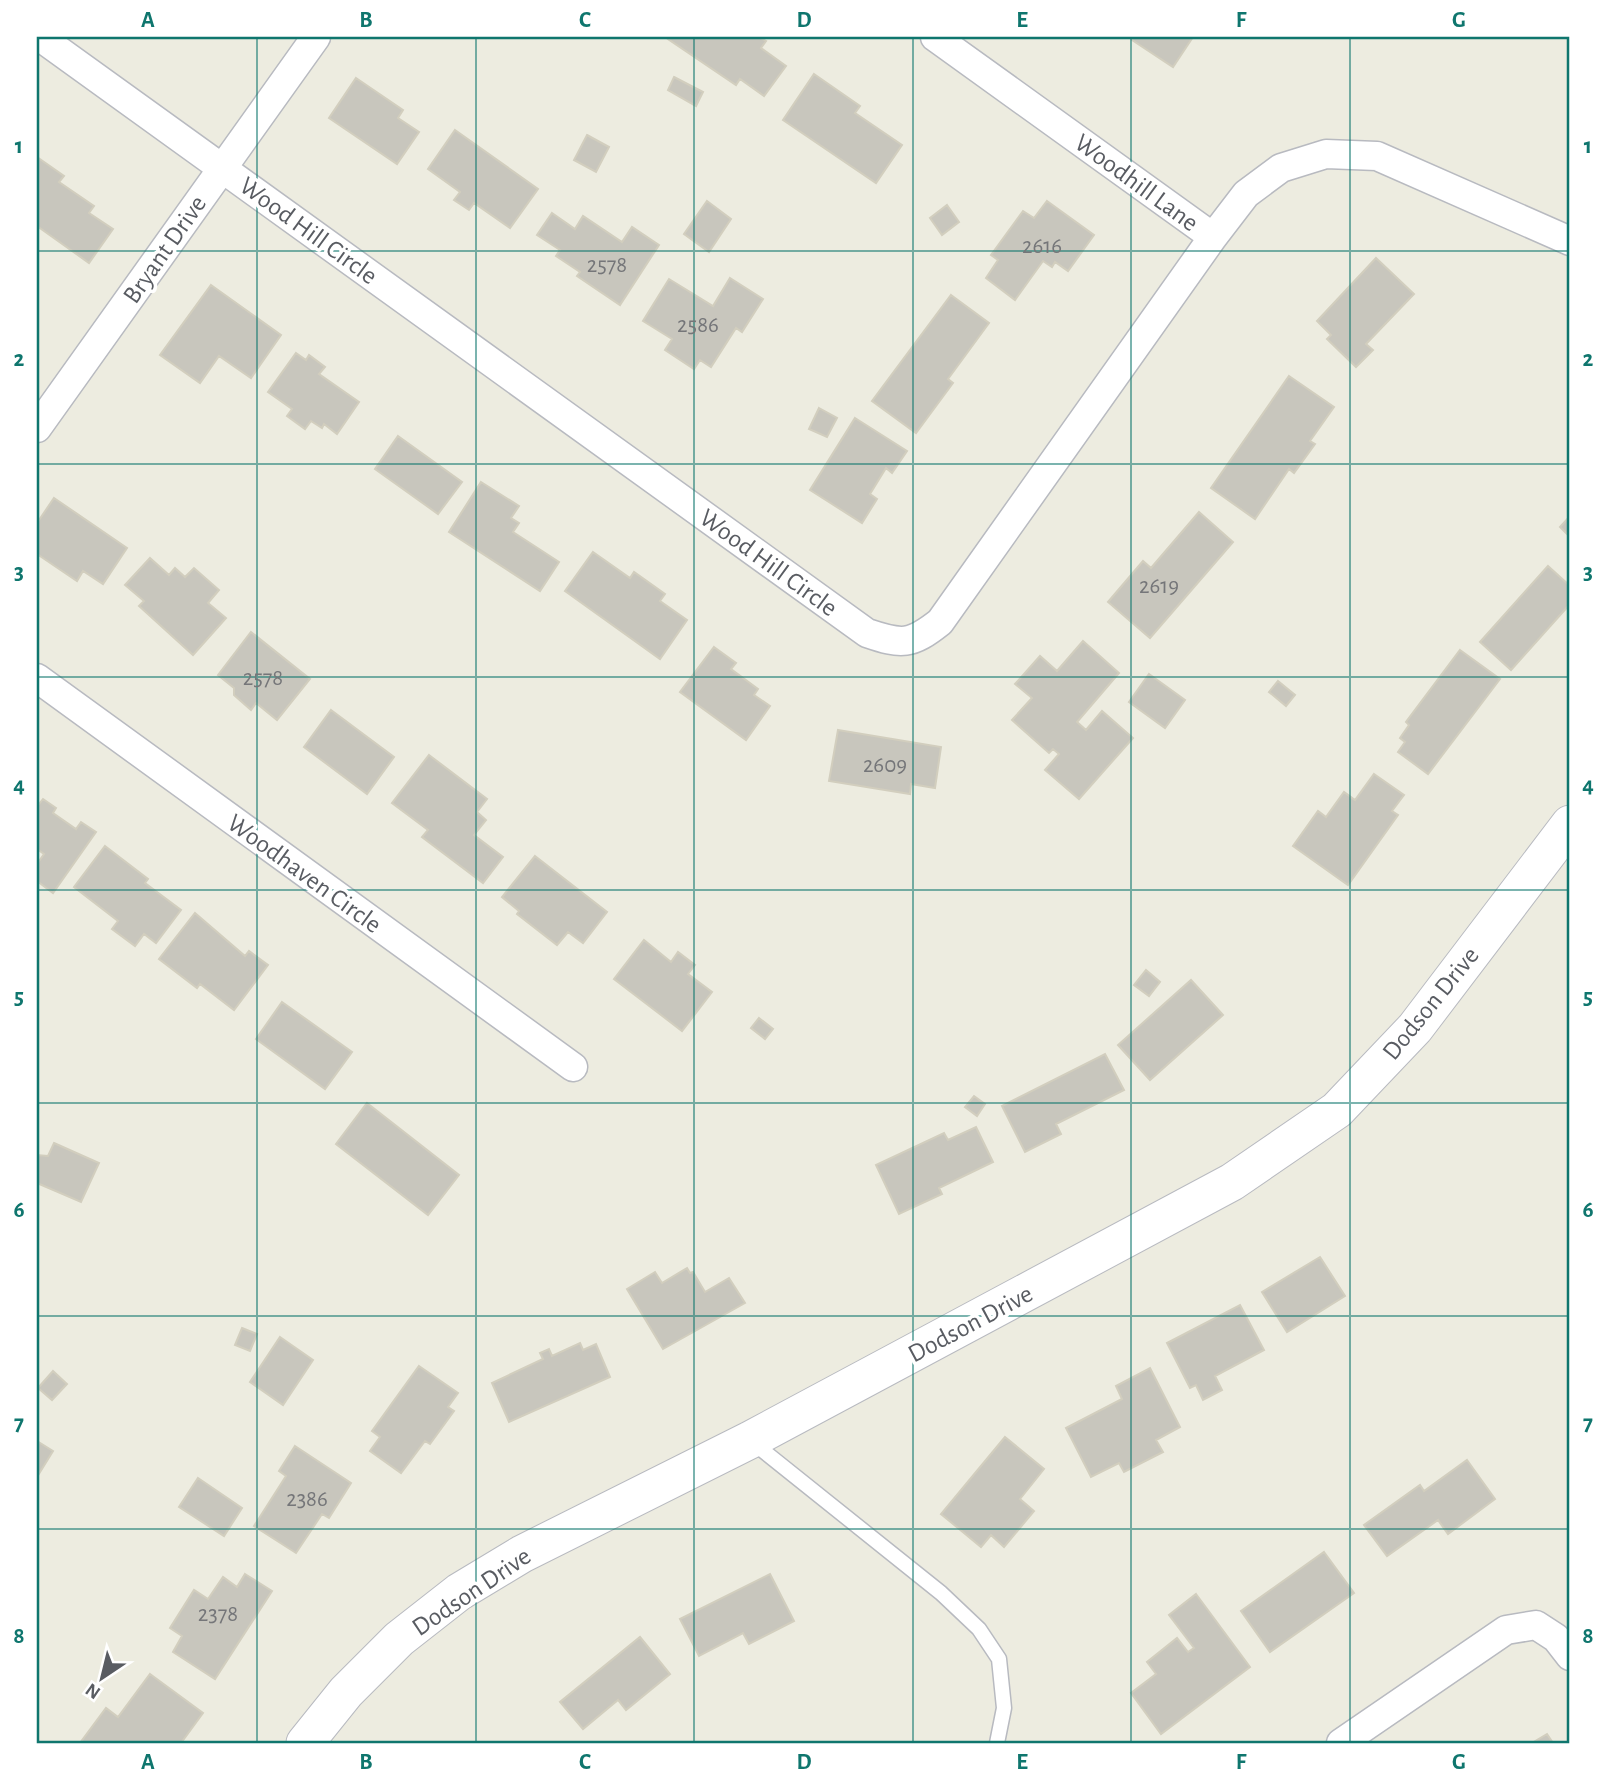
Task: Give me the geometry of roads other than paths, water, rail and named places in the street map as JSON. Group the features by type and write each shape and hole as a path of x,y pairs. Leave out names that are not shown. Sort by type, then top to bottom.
{"street":[{"name":"Wood Hill Circle","path":"40,37 867,633 894,642 920,638 940,622 1213,237"},
{"name":"Bryant Drive","path":"37,428 316,37"},
{"name":"Woodhill Lane","path":"947,40 1213,237 1246,194 1263,181 1281,168 1326,154 1377,156 1570,241"},
{"name":"Woodhaven Circle","path":"37,678 573,1067"},
{"name":"Dodson Drive","path":"306,1743 345,1692 399,1639 459,1592 522,1554 750,1440 1232,1182 1337,1110 1415,1028 1570,824"},
{"path":"1341,1743 1506,1630 1536,1625 1556,1638 1570,1657"}],"lane":[{"path":"750,1440 941,1593 979,1629 999,1659 1004,1708 997,1743"}]}
